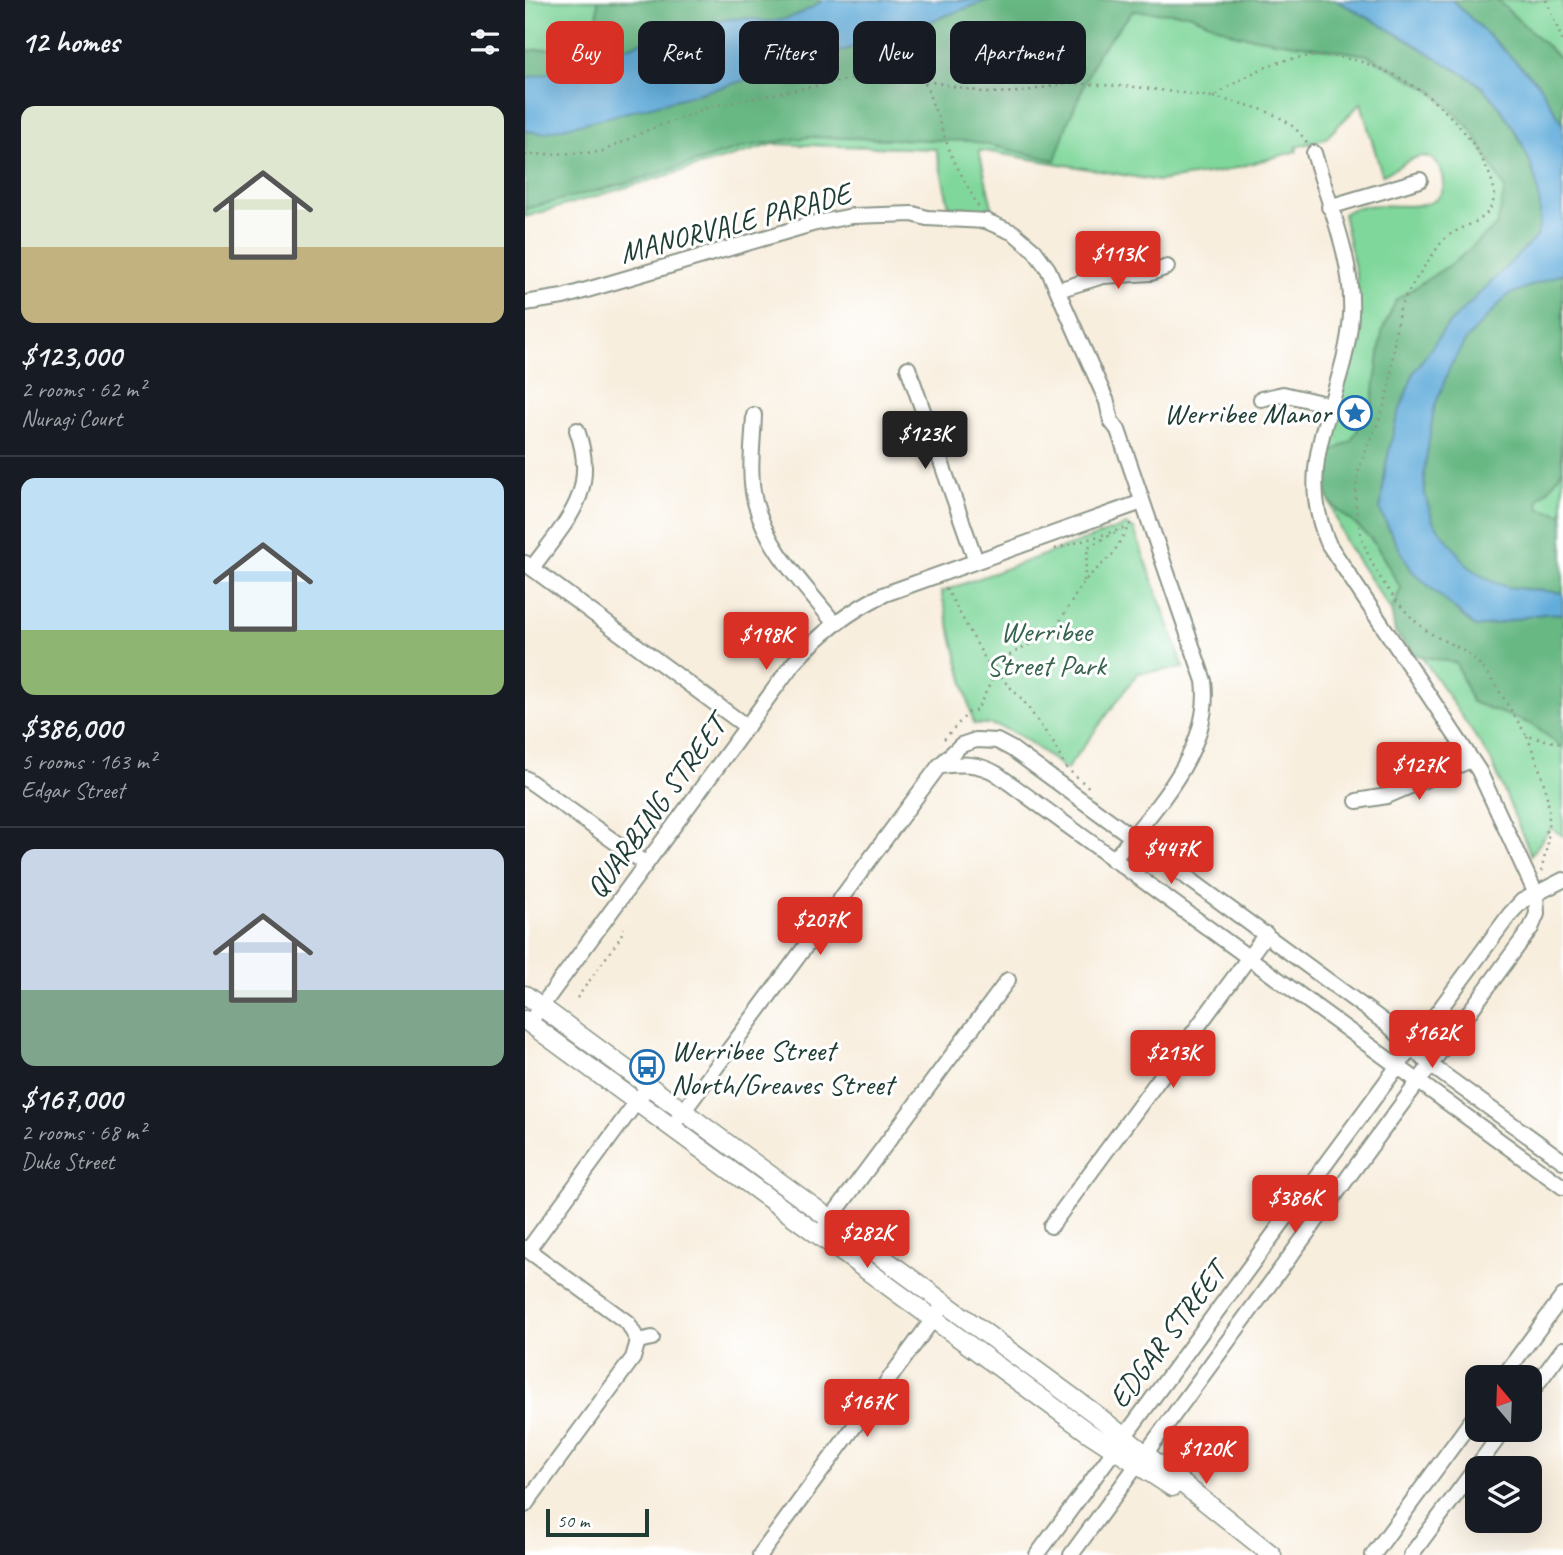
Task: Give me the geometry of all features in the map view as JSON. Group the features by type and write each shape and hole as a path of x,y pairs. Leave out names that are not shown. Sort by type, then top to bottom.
{"street":[{"path":"1314,153 1348,270 1351,296 1348,336 1315,468 1316,509 1323,531 1471,760 1536,894 1563,880"},
{"path":"1329,207 1420,180"},
{"name":"MANORVALE PARADE","path":"525,303 563,296 833,219 907,214 986,221 1014,233 1034,250 1058,290 1109,406 1109,417 1118,430 1199,664 1206,699 1206,714 1196,746 1113,860"},
{"path":"1058,290 1103,276 1151,273 1167,267"},
{"path":"908,368 976,562"},
{"path":"1261,399 1283,394 1329,405"},
{"path":"754,415 754,500 765,531 778,554 835,624"},
{"path":"576,430 585,458 582,494 572,514 529,565 747,727"},
{"name":"QUARBING STREET","path":"527,1021 541,1007 805,650 835,624 869,602 932,576 1142,502"},
{"path":"672,1127 939,766 961,745 976,740 997,741 1012,749 1387,1024 1429,1064 1563,1161"},
{"path":"1357,801 1387,796 1471,760"},
{"path":"939,766 966,763 983,765 1563,1187"},
{"path":"525,778 646,864"},
{"name":"EDGAR STREET","path":"1037,1555 1510,914 1522,901 1536,894 1537,914 1531,928 1072,1555"},
{"path":"1051,1226 1266,934"},
{"path":"825,1227 1008,980"},
{"path":"525,995 683,1112 934,1319 1120,1444 1272,1555"},
{"path":"527,1021 672,1127 944,1303 1120,1444"},
{"path":"525,1505 645,1339 628,1323 526,1249 649,1086"},
{"path":"1512,1365 1563,1296"},
{"path":"760,1555 944,1303"},
{"path":"1542,1377 1563,1349"},
{"path":"1373,1555 1465,1429"},
{"path":"1411,1555 1495,1442"}],"path":[{"path":"1546,0 1563,41"},
{"path":"1213,97 1248,74 1286,58 1321,56 1358,61 1400,79 1445,111 1482,159 1495,195 1490,210 1476,223 1457,230 1442,241 1400,309 1385,404 1358,464 1356,500 1360,529 1372,564 1401,605 1427,631 1473,658 1527,736 1539,765 1551,816 1545,832 1549,838 1536,894"},
{"path":"525,155 601,152 650,129 713,106 853,79"},
{"path":"931,84 987,93 1022,92 1067,83 1136,87 1213,97 1266,110 1287,120 1300,132 1314,153"},
{"path":"925,84 952,157 986,221"},
{"path":"944,739 969,712 977,709 991,682 992,669 1004,657 1054,631 1084,581 1112,555 1142,502"},
{"path":"1051,551 1129,527"},
{"path":"1084,581 1088,547 1129,527"},
{"path":"932,576 936,590 945,587 992,669 1023,699 1054,744 1065,767 1092,788 1082,801"},
{"path":"1527,736 1563,744"},
{"path":"577,998 620,938 624,928"}],"green space":[{"path":"525,0 1563,0 1563,836 1551,828 1531,855 1491,760 1345,542 1327,494 1324,477 1327,447 1358,319 1357,278 1343,214 1366,206 1409,206 1432,202 1440,195 1444,183 1441,170 1435,161 1428,157 1420,156 1382,175 1361,103 1325,139 1296,147 1297,151 1221,172 1158,181 979,150 993,211 949,206 936,149 774,144 525,217"},
{"path":"598,0 1497,0 1563,61 1563,411 1560,442 1563,468 1552,486 1538,500 1540,509 1563,514 1563,748 1533,725 1472,702 1456,663 1415,655 1395,633 1391,611 1401,588 1374,543 1332,505 1325,487 1328,454 1351,441 1372,405 1382,332 1396,300 1457,260 1497,225 1505,189 1472,130 1431,90 1367,55 1237,35 1189,14 1133,11 1098,53 1086,81 1086,21 950,21 950,84 1085,84 1055,160 971,141 809,137 748,146 627,183 525,209 525,51 546,49 546,84 624,84 624,21 597,21"},
{"name":"Werribee Street Park","path":"1126,525 1134,529 1184,668 1138,673 1066,770 1012,732 987,724 974,724 941,592"}],"water":[{"path":"823,0 988,0 931,21 853,21 853,47 839,52 839,21 772,21 803,12"},
{"path":"1335,0 1452,0 1538,83 1563,124 1563,273 1508,295 1465,341 1450,367 1434,409 1424,473 1425,495 1433,521 1468,566 1487,579 1507,587 1563,593 1563,614 1540,614 1475,627 1412,571 1380,511 1386,464 1396,420 1414,372 1446,327 1537,236 1539,197 1535,176 1518,137 1507,118 1482,87 1405,38"},
{"path":"742,18 764,21 739,21 739,82 542,133 525,131 525,78 546,73 546,84 624,84 624,48 638,44 638,84 725,84 725,21 714,21"}],"place":[{"name":"Werribee Manor","path":"1355,413"},
{"name":"Werribee Street North/Greaves Street","path":"647,1067"}]}
